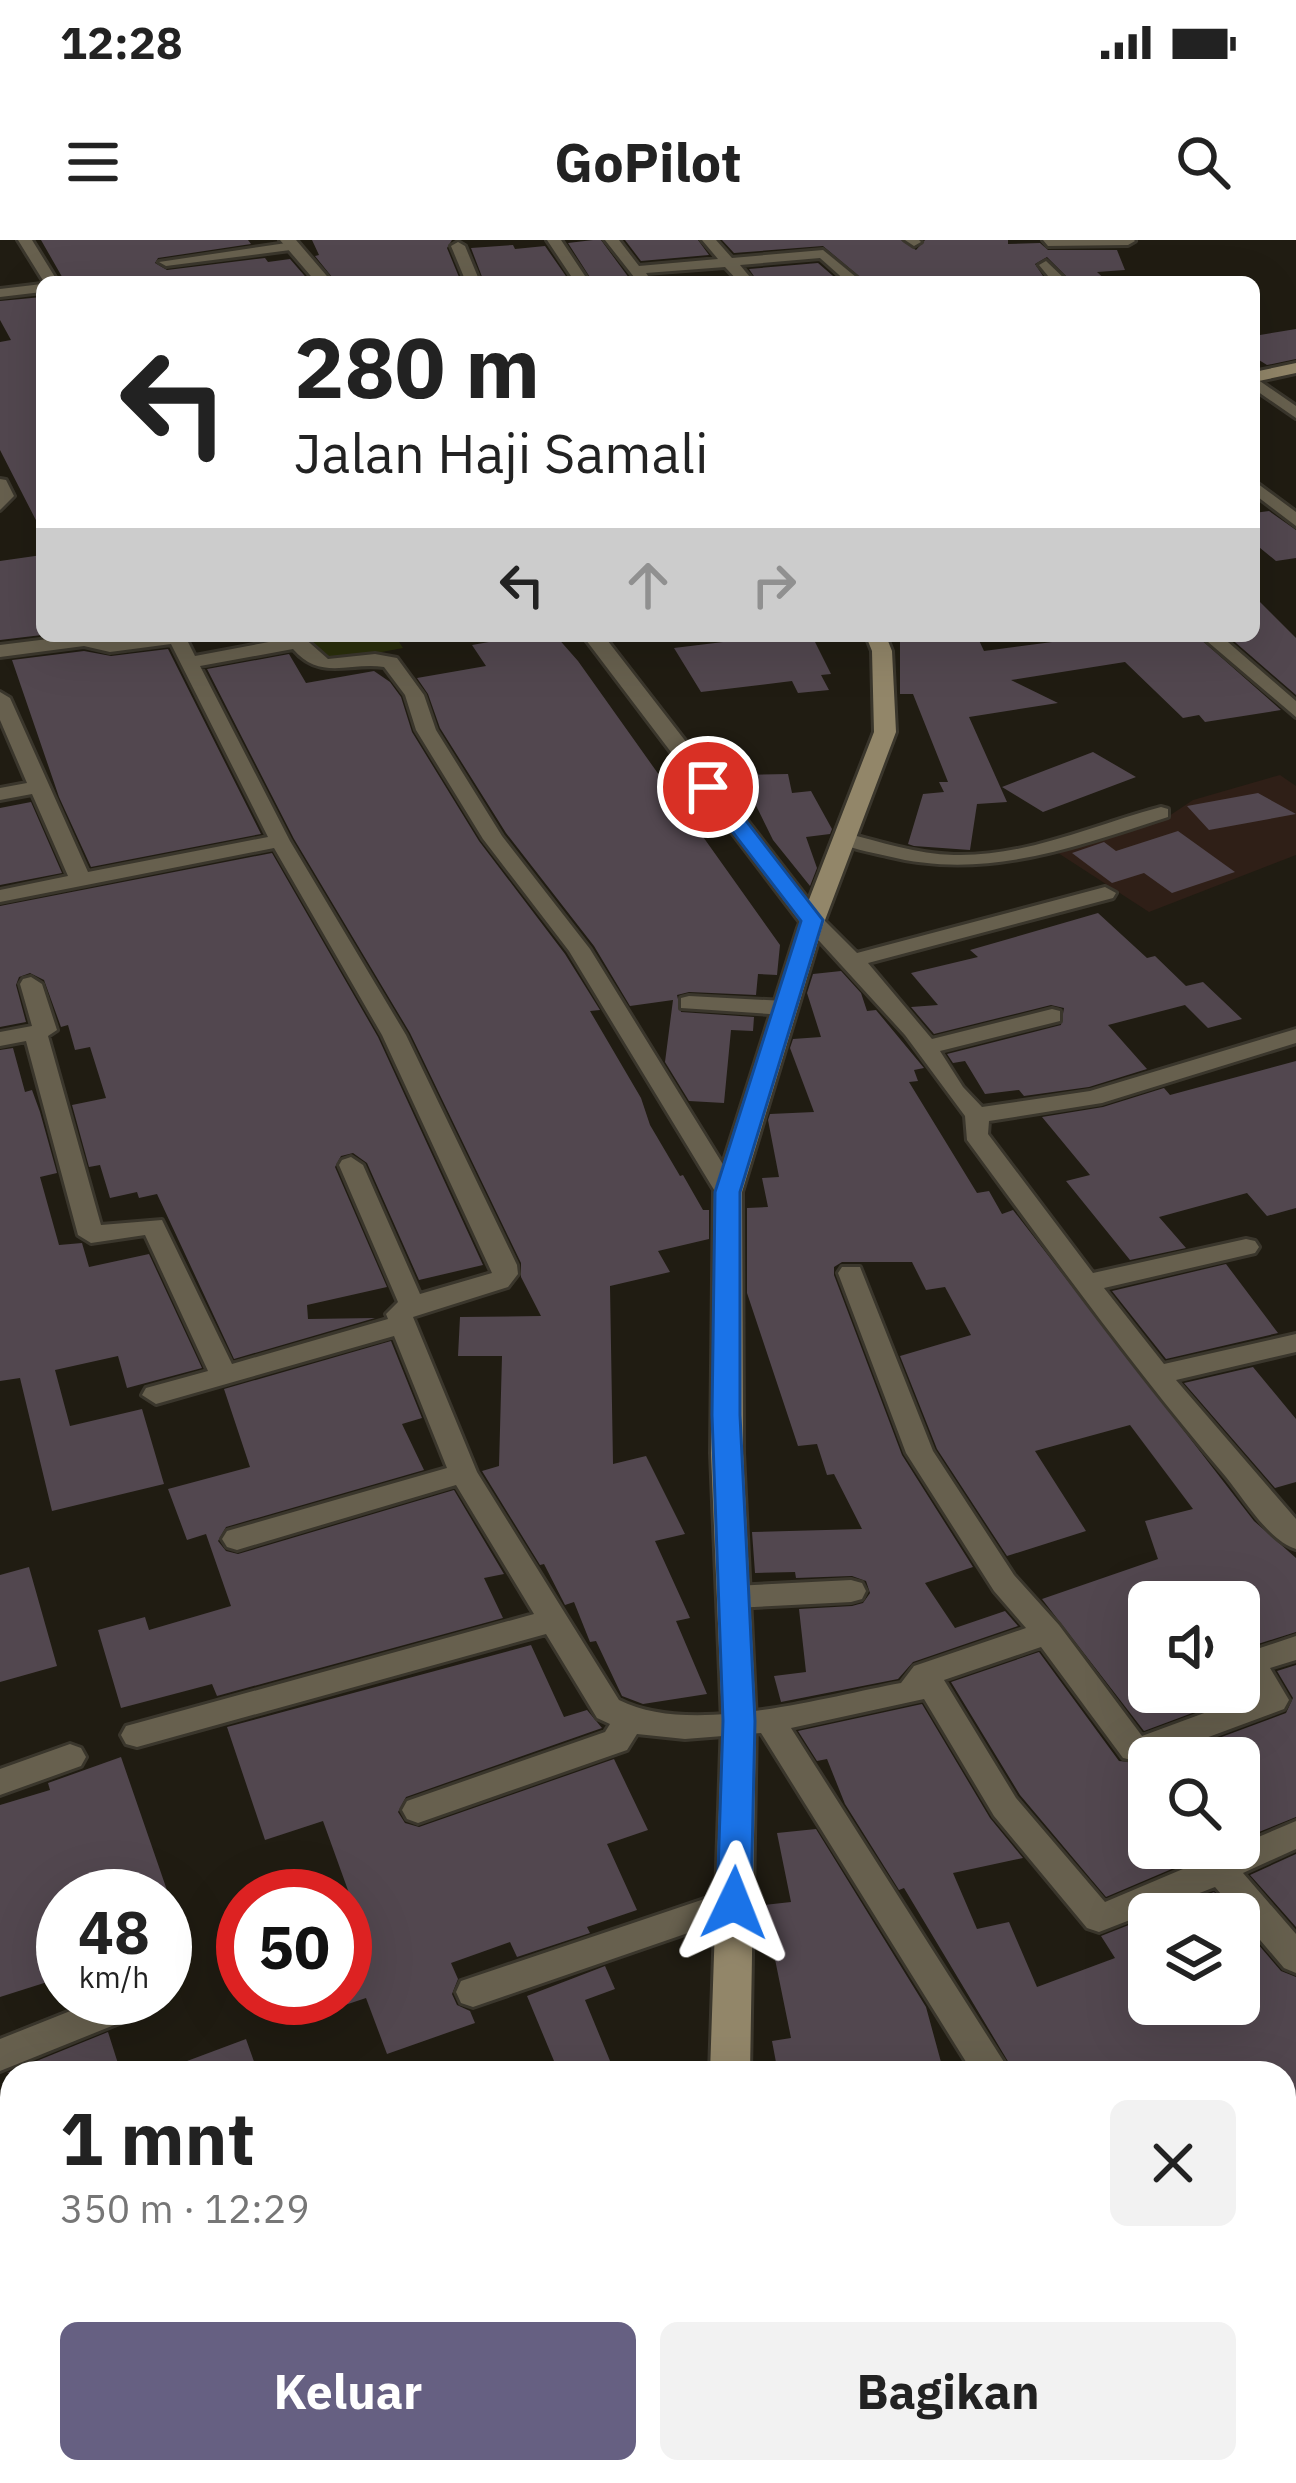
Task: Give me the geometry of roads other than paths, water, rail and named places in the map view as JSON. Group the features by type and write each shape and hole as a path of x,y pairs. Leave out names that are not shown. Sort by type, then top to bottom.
{"main road":[{"path":"1260,378 1296,368"},
{"path":"730,2061 734,1903 754,1721 734,1597 725,1365 728,1192 812,920 884,732 883,660 878,642"}],"street":[{"path":"25,240 47,276"},
{"path":"554,240 578,276"},
{"path":"611,240 640,276 729,261 823,254 848,276"},
{"path":"709,240 742,276"},
{"path":"1048,242 1128,246"},
{"path":"166,262 290,243 319,276"},
{"path":"458,246 470,276"},
{"path":"1046,265 1056,276"},
{"path":"0,293 36,289"},
{"path":"1260,385 1296,412"},
{"path":"0,484 6,496 0,506"},
{"path":"1260,491 1296,521"},
{"path":"0,651 69,642"},
{"path":"93,642 110,646 138,642"},
{"path":"156,1395 408,1314 499,1281 505,1274 394,1035 280,841 177,642"},
{"path":"191,662 281,642"},
{"path":"296,642 310,660 321,665 390,662 414,695 426,730 493,839 579,949 728,1192"},
{"path":"597,642 812,920 855,960 926,1047 965,1106 977,1114 997,1115 1097,1095 1296,1036"},
{"path":"1217,642 1296,711"},
{"path":"0,698 81,880"},
{"path":"0,794 43,786"},
{"path":"844,839 914,856 974,861 1060,843 1161,813"},
{"path":"0,896 280,841"},
{"path":"855,960 1105,893"},
{"path":"31,984 91,1235 153,1226 224,1375"},
{"path":"689,1003 785,1008"},
{"path":"926,1047 1052,1016"},
{"path":"0,1039 40,1031"},
{"path":"977,1114 976,1136 1157,1376 1296,1538"},
{"path":"351,1165 463,1473 608,1708 628,1722 653,1726 754,1721 911,1693 925,1675 1048,1633"},
{"path":"1087,1283 1246,1247"},
{"path":"851,1273 920,1453 1004,1583 1048,1633 1134,1748 1274,1700 1250,1663 1296,1648"},
{"path":"1157,1376 1296,1342"},
{"path":"237,1539 463,1473"},
{"path":"734,1597 851,1591"},
{"path":"137,1735 551,1621"},
{"path":"925,1675 1005,1807 1099,1918 1140,1907 1296,1834"},
{"path":"754,1721 985,2061"},
{"path":"418,1810 616,1741 628,1722"},
{"path":"0,1782 70,1757"},
{"path":"1222,1872 1296,1958"},
{"path":"473,1992 734,1903"},
{"path":"0,2055 75,2025"}]}
